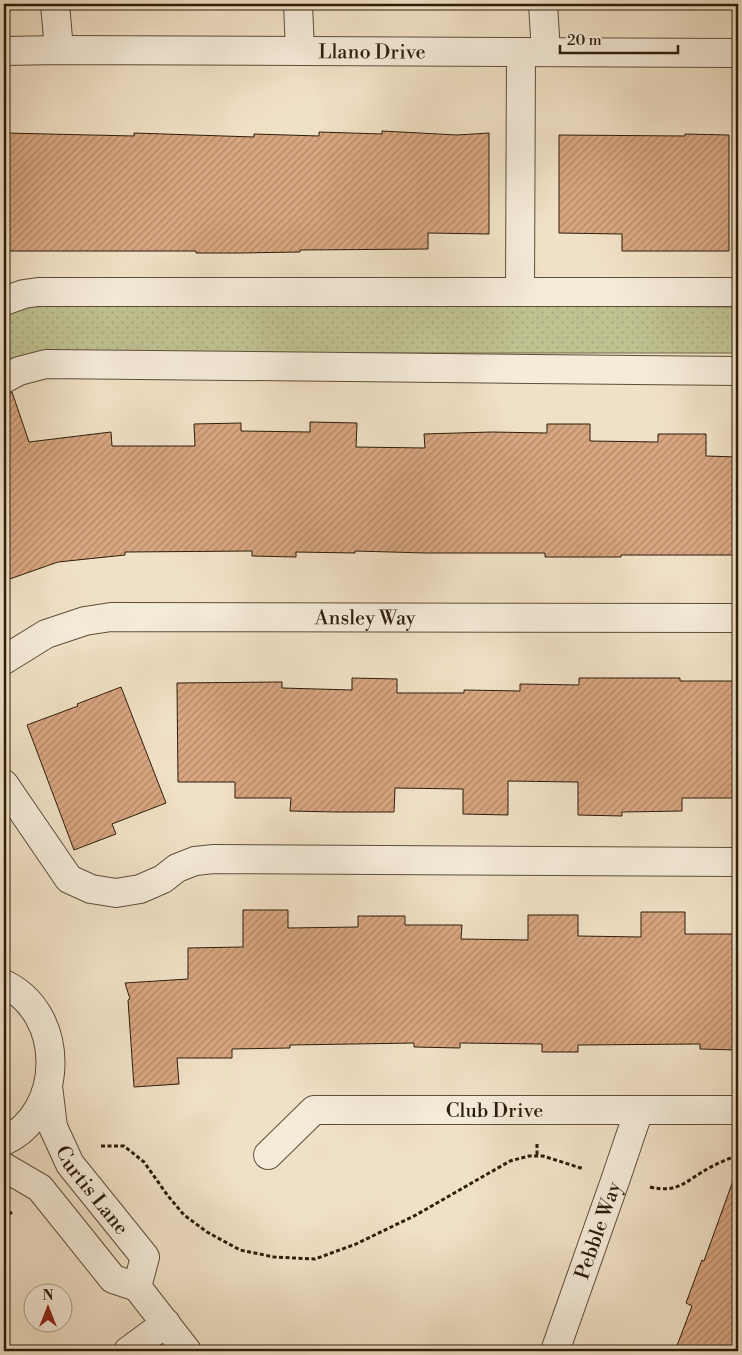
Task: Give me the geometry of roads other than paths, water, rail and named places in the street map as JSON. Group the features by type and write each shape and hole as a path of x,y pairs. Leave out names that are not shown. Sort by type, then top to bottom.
{"street":[{"path":"55,4 60,50"},
{"path":"298,4 300,51"},
{"path":"520,292 533,52 543,4"},
{"name":"Llano Drive","path":"4,51 738,53"},
{"path":"4,301 24,294 38,292 738,292"},
{"path":"4,379 19,371 46,364 738,371"},
{"name":"Ansley Way","path":"4,660 46,634 85,621 111,617 738,618"},
{"path":"4,784 69,879 91,889 116,893 140,889 163,879 177,868 195,861 214,859 738,862"},
{"path":"4,984 28,1002 41,1020 49,1042 51,1064 48,1086 39,1107 20,1130 4,1141"},
{"name":"Curtis Lane","path":"4,1167 40,1188 114,1279 138,1287 145,1257 70,1164 53,1127 48,1086"},
{"name":"Club Drive","path":"268,1155 314,1110 738,1110"},
{"name":"Pebble Way","path":"555,1351 639,1110"},
{"path":"138,1287 187,1351"},
{"path":"128,1351 166,1323"}]}
